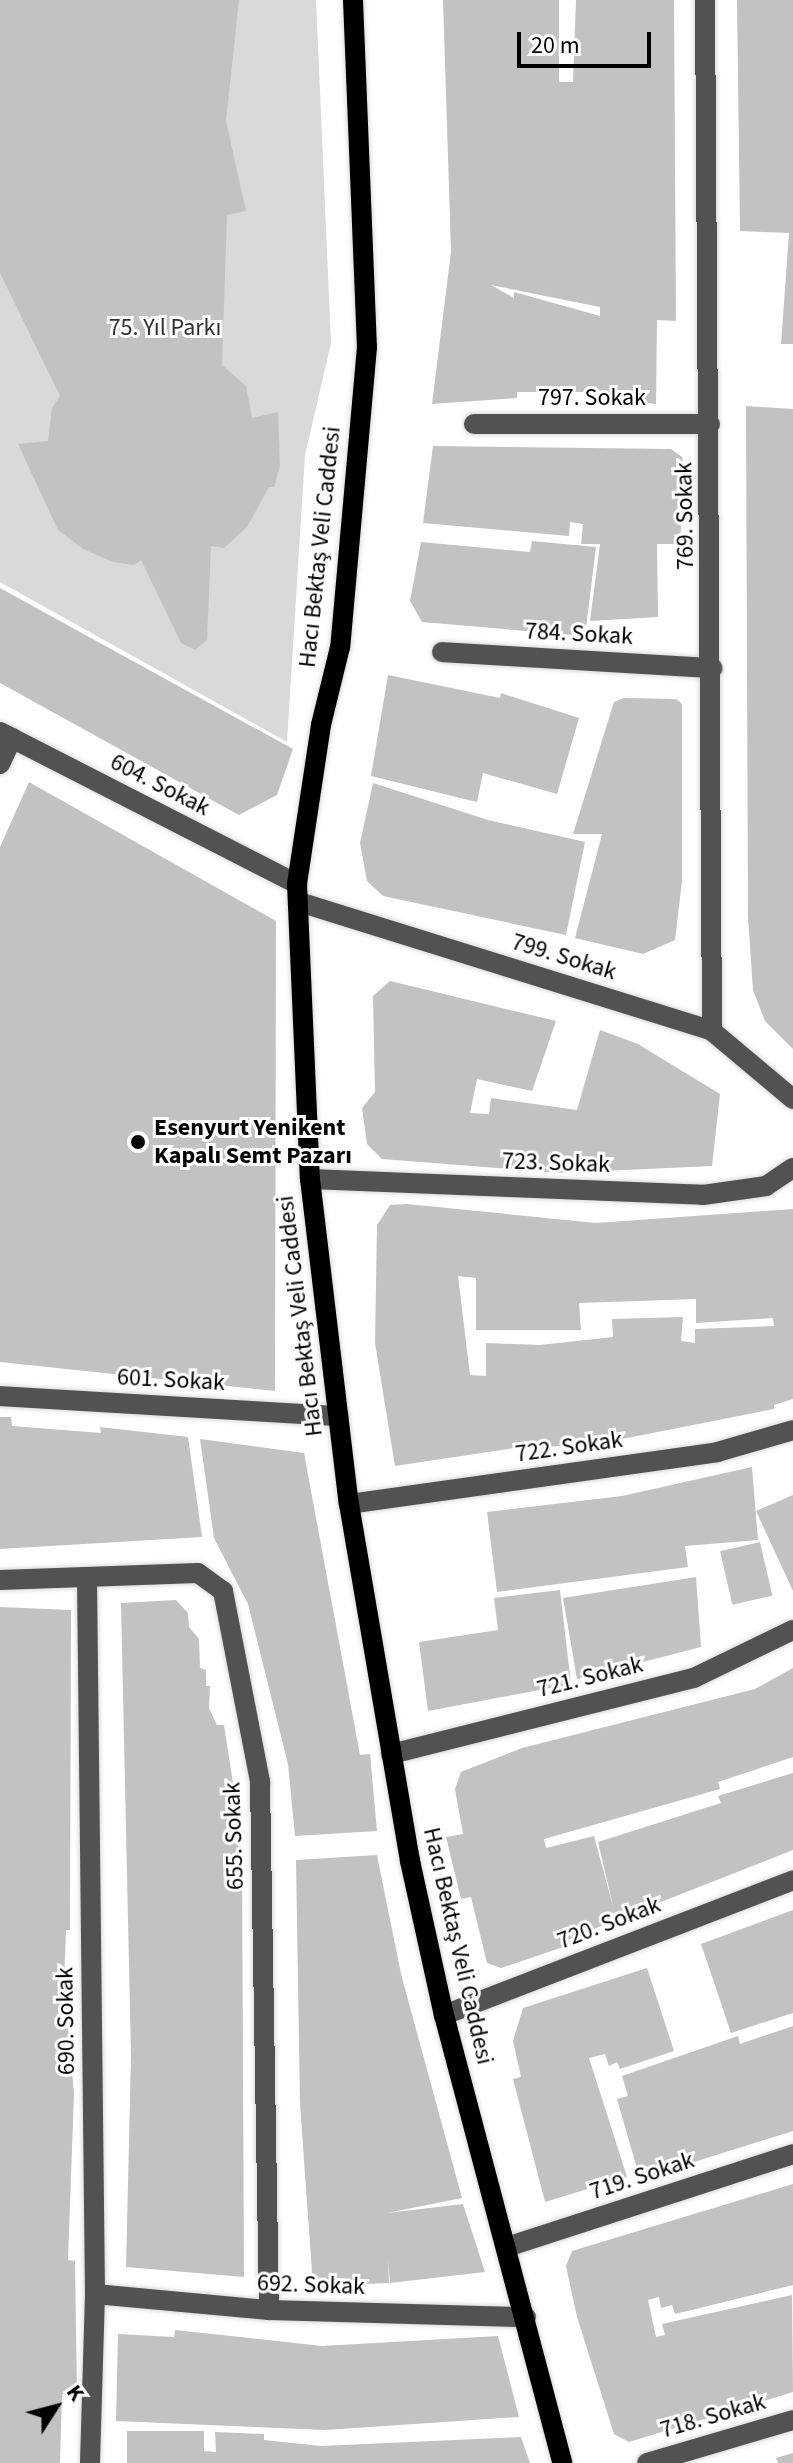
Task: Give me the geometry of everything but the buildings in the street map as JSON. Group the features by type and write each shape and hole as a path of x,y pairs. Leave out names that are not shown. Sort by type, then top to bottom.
{"main road":[{"name":"Hacı Bektaş Veli Caddesi","path":"353,0 367,347 340,647 321,725 298,893 310,1179 349,1504 391,1754 444,2015 562,2463"}],"street":[{"name":"769. Sokak","path":"705,0 713,668 712,1031"},
{"name":"797. Sokak","path":"474,424 710,424"},
{"name":"784. Sokak","path":"442,652 713,668"},
{"name":"604. Sokak","path":"6,735 298,893"},
{"path":"0,764 6,735"},
{"name":"799. Sokak","path":"298,893 712,1031 793,1099"},
{"name":"723. Sokak","path":"310,1179 703,1195 766,1186 793,1168"},
{"name":"601. Sokak","path":"0,1396 338,1416"},
{"name":"722. Sokak","path":"349,1504 717,1452 793,1430"},
{"name":"655. Sokak","path":"0,1580 198,1573 223,1591 260,1782 269,2310"},
{"name":"690. Sokak","path":"87,1578 95,2294 90,2463"},
{"name":"721. Sokak","path":"391,1754 694,1678 793,1630"},
{"name":"720. Sokak","path":"444,2015 793,1880"},
{"name":"719. Sokak","path":"507,2247 793,2154"},
{"name":"692. Sokak","path":"95,2294 269,2310 526,2317"},
{"name":"718. Sokak","path":"647,2463 793,2420"}],"green space":[{"name":"75. Yıl Parkı","path":"0,0 316,0 331,343 305,455 287,742 0,582"}],"place":[{"name":"Esenyurt Yenikent Kapalı Semt Pazarı","path":"138,1142"}]}
